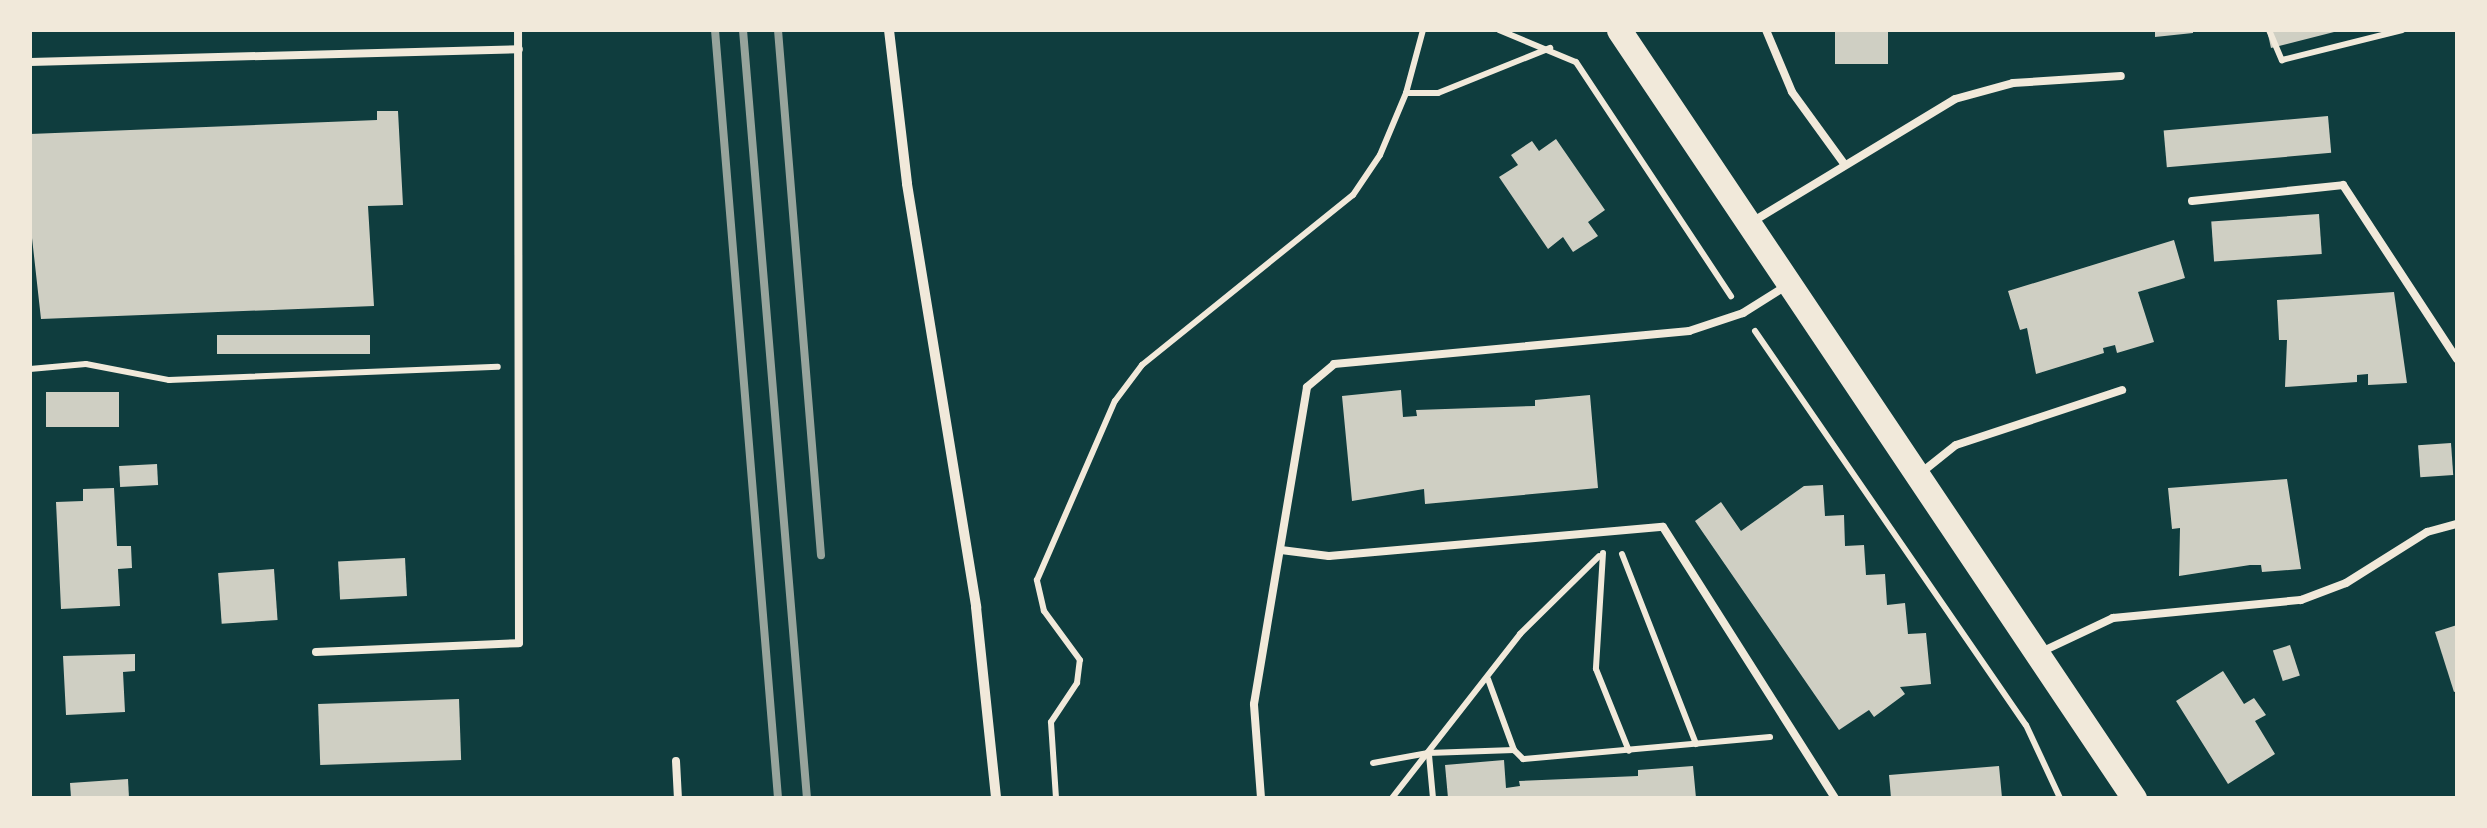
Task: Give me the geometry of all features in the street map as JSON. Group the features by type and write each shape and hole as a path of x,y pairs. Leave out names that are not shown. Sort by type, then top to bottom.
{"main road":[{"path":"1616,31 2041,652 2134,798"}],"street":[{"path":"889,30 906,184 976,607 996,798"}],"lane":[{"path":"316,652 519,643 518,30"},
{"path":"1766,30 1792,92 1844,165"},
{"path":"30,62 519,49"},
{"path":"1748,224 1955,98 2013,84 2121,76"},
{"path":"2192,201 2343,186 2457,359"},
{"path":"1261,798 1254,704 1307,386 1334,364 1689,330 1744,313 1788,284"},
{"path":"1918,475 1956,445 2122,390"},
{"path":"2041,652 2113,618 2301,600 2346,582 2428,532 2457,524"},
{"path":"1280,550 1329,556 1663,527 1835,798"},
{"path":"676,761 678,798"}],"path":[{"path":"1056,798 1051,722 1078,683 1080,660 1044,611 1037,580 1115,400 1142,365 1343,207 1380,156 1406,93 1423,30"},
{"path":"1499,30 1576,62 1735,301"},
{"path":"2270,30 2282,60 2402,30"},
{"path":"1406,93 1438,93 1550,48"},
{"path":"1756,332 2026,725 2060,798"},
{"path":"30,369 86,364 168,380 519,366"},
{"path":"1602,532 1596,669 1629,750"},
{"path":"1614,532 1696,744"},
{"path":"1392,798 1520,634 1603,552"},
{"path":"1488,678 1514,750 1523,759 1796,734"},
{"path":"1373,763 1514,750"},
{"path":"1427,757 1432,798"}],"building":[{"path":"1835,30 1888,30 1888,64 1835,64"},
{"path":"2155,30 2193,30 2193,33 2155,37"},
{"path":"2267,30 2337,30 2338,31 2271,48"},
{"path":"377,111 398,111 403,205 368,206 374,306 41,319 30,220 30,134 377,120"},
{"path":"2328,116 2331,153 2167,167 2164,130"},
{"path":"1556,139 1605,210 1588,222 1598,236 1573,252 1563,237 1548,249 1499,177 1518,165 1511,155 1532,141 1539,151"},
{"path":"2319,214 2322,254 2214,261 2211,222"},
{"path":"2174,240 2185,278 2138,292 2154,342 2117,353 2115,345 2103,348 2104,353 2036,374 2027,328 2020,330 2008,291"},
{"path":"2394,292 2407,383 2368,385 2368,374 2357,375 2357,382 2285,387 2287,340 2279,340 2277,300"},
{"path":"217,335 370,335 370,354 217,354"},
{"path":"1401,390 1403,417 1417,416 1416,410 1535,406 1535,400 1590,395 1598,488 1425,504 1424,489 1352,501 1342,396"},
{"path":"46,392 119,392 119,427 46,427"},
{"path":"2451,443 2453,475 2420,477 2418,445"},
{"path":"157,464 158,485 120,487 119,466"},
{"path":"2287,479 2301,569 2262,572 2261,565 2250,565 2179,576 2180,528 2172,529 2168,488"},
{"path":"1823,485 1825,516 1844,515 1845,546 1864,545 1866,575 1885,574 1887,605 1905,603 1908,634 1926,633 1931,684 1900,687 1905,694 1874,717 1869,710 1839,730 1695,521 1721,502 1741,531 1804,486"},
{"path":"114,488 117,546 131,546 132,568 118,569 120,606 61,609 56,502 83,501 83,489"},
{"path":"405,558 407,596 340,599 338,562"},
{"path":"274,569 278,620 222,624 218,573"},
{"path":"2457,625 2457,691 2454,692 2435,632"},
{"path":"2290,645 2300,675 2283,681 2273,651"},
{"path":"135,654 135,671 123,672 125,712 66,715 63,656"},
{"path":"2223,671 2244,704 2254,698 2266,715 2255,721 2275,754 2228,784 2176,701"},
{"path":"459,699 461,760 320,765 318,704"},
{"path":"1504,760 1506,788 1520,786 1519,781 1638,776 1638,770 1693,766 1696,798 1448,798 1445,765"},
{"path":"1999,766 2002,798 1891,798 1889,775"},
{"path":"128,779 129,798 71,798 70,783"}],"railway":[{"path":"715,30 778,798"},
{"path":"743,30 807,798"},
{"path":"778,30 821,555"}]}
